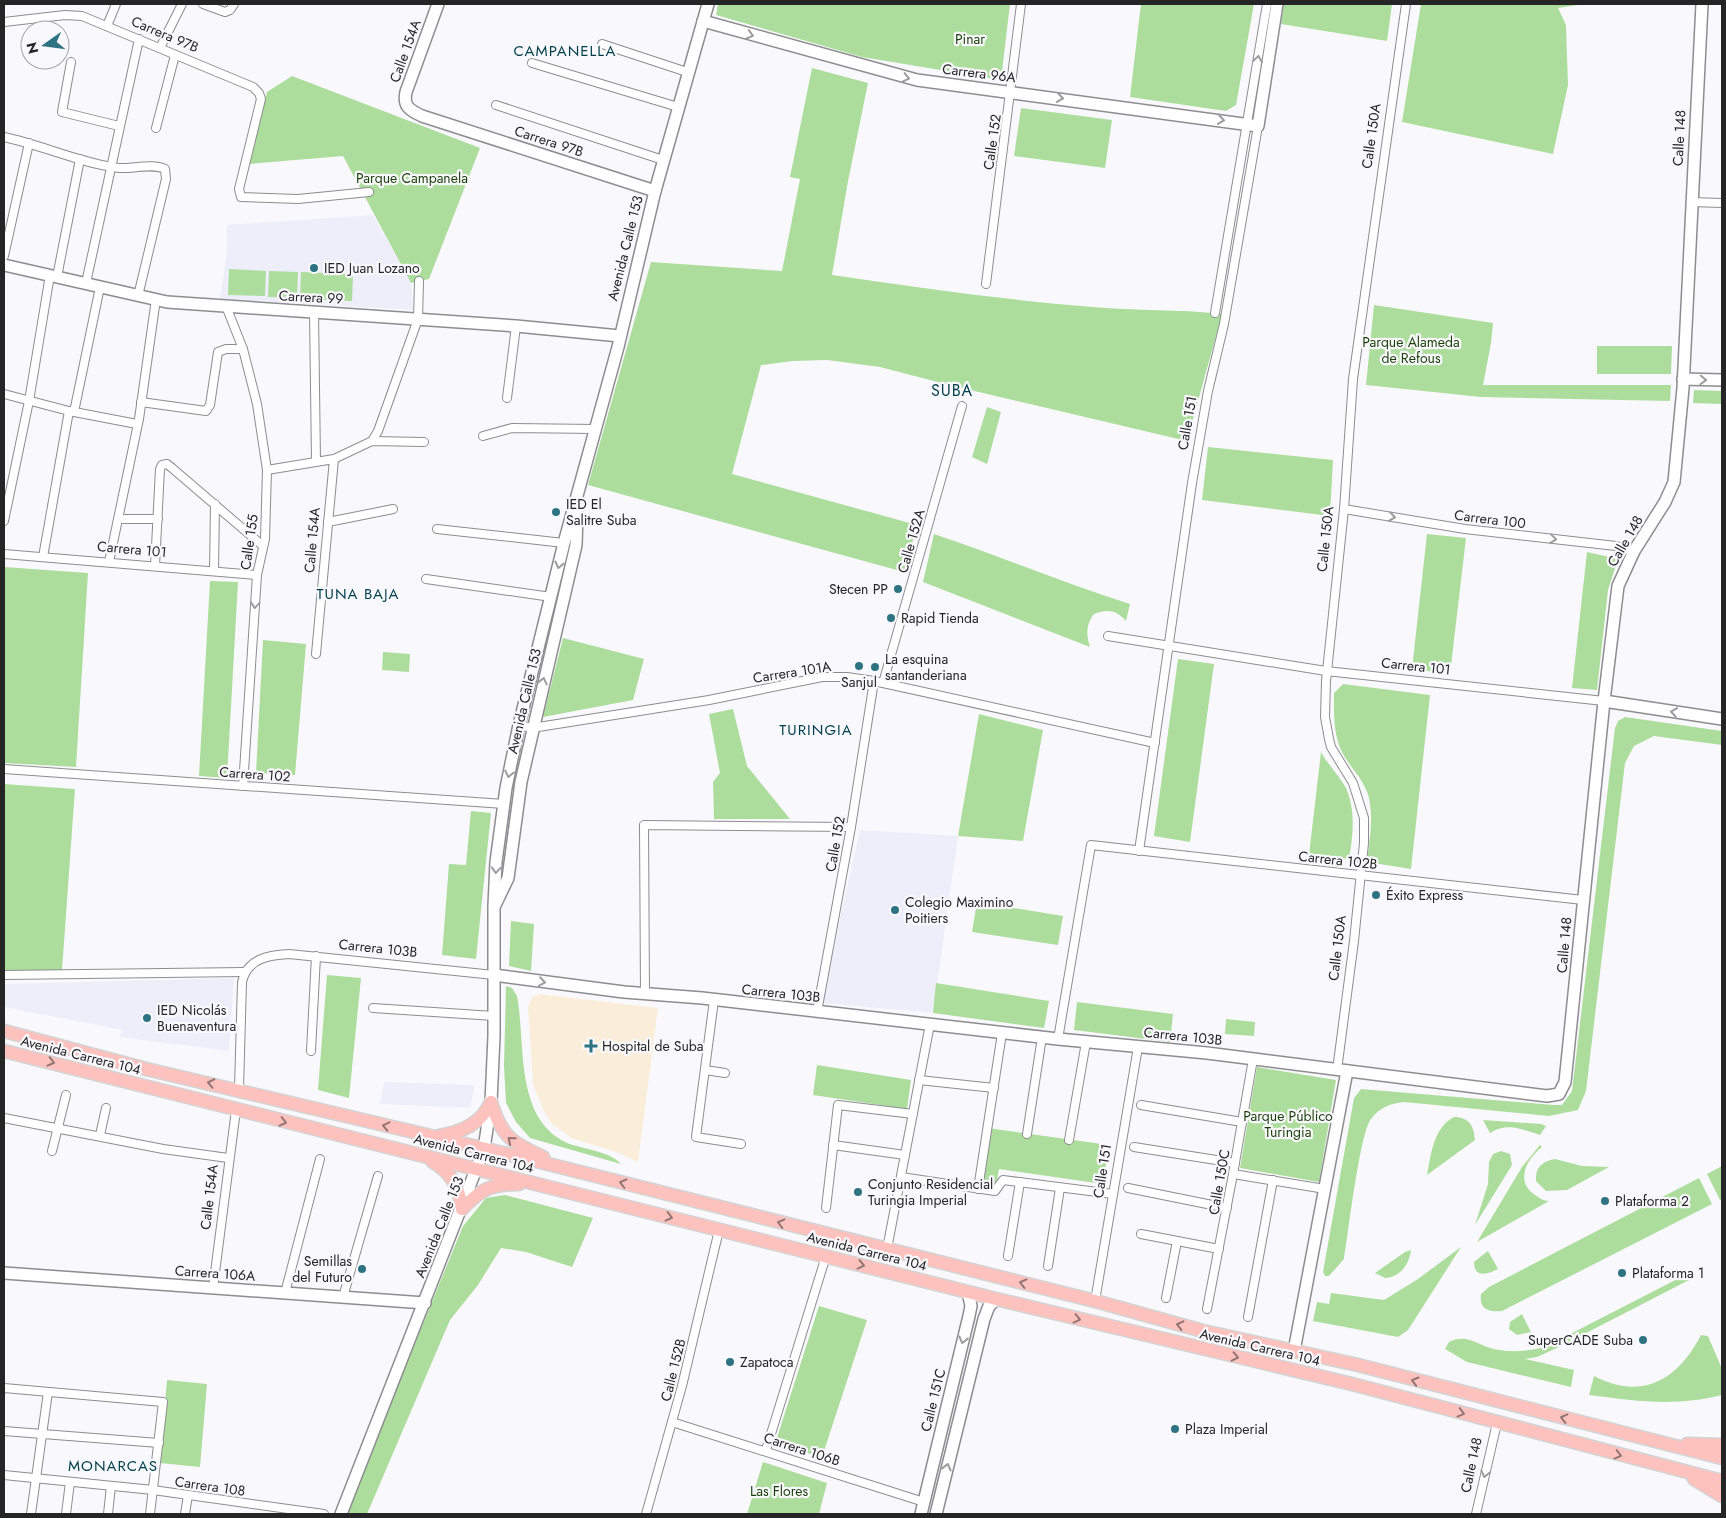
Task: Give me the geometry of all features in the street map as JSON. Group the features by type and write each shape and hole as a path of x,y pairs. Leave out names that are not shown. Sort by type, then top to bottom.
{"main road":[{"name":"Avenida Carrera 104","path":"4,1031 146,1069 238,1089 570,1170 1095,1301 1186,1327 1358,1365 1722,1458"},
{"name":"Avenida Carrera 104","path":"4,1051 236,1110 479,1168 537,1185 996,1299 1352,1384 1722,1481"},
{"path":"433,1137 460,1132 474,1124 487,1111 491,1102"},
{"path":"491,1102 498,1124 507,1137 518,1146 570,1170"},
{"path":"421,1155 451,1175 458,1189 462,1209"},
{"path":"462,1209 479,1192 491,1187 505,1184 537,1185"},
{"path":"1352,1384 1361,1383 1366,1377 1366,1372 1358,1365"},
{"path":"1662,1444 1722,1445"},
{"path":"1676,1470 1722,1496"}],"street":[{"path":"107,26 116,4"},
{"path":"160,48 182,4"},
{"path":"204,4 220,12 230,10 234,4"},
{"name":"Calle 154A","path":"408,108 404,100 406,92 438,4"},
{"name":"Avenida Calle 153","path":"341,1514 479,1168 484,1149 491,1102 494,1016 494,906 504,804 520,725 564,543 596,430 654,191 708,4"},
{"name":"Calle 152","path":"986,284 1012,92 1021,4"},
{"name":"Calle 151","path":"1139,850 1192,483 1208,390 1224,324 1253,125 1267,4"},
{"name":"Calle 151","path":"1215,314 1277,4"},
{"name":"Calle 150A","path":"1294,1350 1325,1189 1342,1071 1360,876 1364,818 1353,783 1329,739 1325,717 1326,671 1344,509 1353,379 1406,4"},
{"name":"Calle 148","path":"1558,1094 1565,1082 1604,701 1618,586 1634,551 1665,502 1674,482 1683,379 1702,4"},
{"name":"Carrera 97B","path":"4,22 64,15 82,16 253,87 259,92 261,99 239,189 241,196 244,198 276,199 369,192"},
{"name":"Carrera 96A","path":"703,22 905,78 1253,125"},
{"path":"86,284 139,39"},
{"path":"602,44 687,72"},
{"path":"156,128 175,55"},
{"path":"71,62 62,112 119,126"},
{"path":"532,63 678,107"},
{"path":"496,105 663,160"},
{"name":"Carrera 97B","path":"408,108 422,116 654,191"},
{"path":"4,137 110,166 161,167 167,173 138,296"},
{"path":"4,256 29,143"},
{"path":"4,521 53,276 80,159"},
{"path":"1691,202 1722,203"},
{"name":"Carrera 99","path":"4,264 156,300 516,326 620,336"},
{"path":"372,441 378,431 418,319 419,281"},
{"path":"43,557 72,412 100,287"},
{"path":"109,562 120,519 141,402 156,300"},
{"name":"Calle 155","path":"226,306 243,350 261,423 267,470 267,501 263,546 257,575 252,635 243,786"},
{"path":"314,312 316,462"},
{"path":"507,398 516,326"},
{"path":"141,402 201,412 206,411 210,405 218,352 226,348 243,350"},
{"path":"1683,379 1722,380"},
{"path":"4,394 72,412 137,424"},
{"name":"Calle 152A","path":"883,683 962,406"},
{"path":"482,436 512,428 596,430"},
{"path":"267,470 334,459 372,441 424,442"},
{"name":"Calle 154A","path":"316,654 334,459"},
{"path":"155,566 160,469 162,465 167,464 263,546"},
{"name":"Avenida Calle 153","path":"494,906 508,878 519,795 532,728 576,545 577,501"},
{"path":"214,571 215,504"},
{"path":"328,522 393,509"},
{"name":"Carrera 100","path":"1344,509 1456,527 1616,546 1634,551"},
{"path":"120,519 158,519"},
{"path":"436,529 564,543"},
{"name":"Carrera 101","path":"4,554 257,575"},
{"path":"426,578 551,597"},
{"name":"Carrera 101","path":"1108,636 1326,671 1604,701 1722,719"},
{"name":"Carrera 101A","path":"520,725 532,728 709,700 822,677 847,677 874,681 1155,743"},
{"name":"Calle 152","path":"817,1012 851,827 874,681"},
{"name":"Carrera 102","path":"4,770 504,804"},
{"path":"645,994 644,825 851,827"},
{"name":"Carrera 102B","path":"1058,1039 1091,845 1583,900"},
{"name":"Carrera 103B","path":"244,972 261,958 272,954 316,956 494,975 624,992 714,1000 1252,1059 1547,1096 1558,1094"},
{"path":"311,1052 316,956"},
{"path":"4,975 244,972 238,1089"},
{"path":"714,1000 696,1136 741,1144"},
{"path":"374,1008 494,1016"},
{"path":"887,1250 930,1024"},
{"path":"978,1188 1002,1033"},
{"path":"1027,1134 1042,1037"},
{"path":"1069,1140 1086,1042"},
{"name":"Calle 151","path":"1095,1301 1138,1047"},
{"name":"Calle 150C","path":"1207,1309 1234,1174 1252,1059"},
{"path":"705,1070 725,1073"},
{"path":"919,1080 994,1088"},
{"path":"52,1151 66,1096"},
{"path":"826,1208 840,1104 913,1114"},
{"path":"1141,1105 1242,1122"},
{"path":"100,1135 106,1108"},
{"name":"Calle 154A","path":"213,1288 228,1158 236,1110"},
{"path":"4,1120 57,1127 164,1149 228,1158"},
{"path":"833,1145 905,1155"},
{"path":"1134,1146 1235,1163"},
{"path":"285,1293 320,1159"},
{"path":"1234,1174 1325,1189"},
{"path":"343,1298 378,1176"},
{"path":"901,1177 995,1191 1003,1180 1113,1194"},
{"path":"1248,1316 1273,1180"},
{"path":"1008,1256 1020,1182"},
{"path":"1048,1266 1060,1188"},
{"path":"1128,1188 1227,1208"},
{"name":"Calle 152B","path":"646,1514 672,1422 719,1230"},
{"path":"1141,1234 1219,1248"},
{"path":"1166,1298 1177,1241"},
{"path":"766,1450 826,1256"},
{"name":"Carrera 106A","path":"4,1273 425,1304"},
{"name":"Calle 151C","path":"921,1514 969,1316 971,1306 968,1292"},
{"path":"936,1514 984,1319 989,1306 996,1299"},
{"path":"4,1388 162,1402 150,1514"},
{"path":"31,1514 48,1392"},
{"name":"Carrera 106B","path":"672,1422 766,1450 924,1502"},
{"name":"Calle 148","path":"1476,1514 1497,1423"},
{"path":"4,1431 159,1443"},
{"name":"Carrera 108","path":"4,1475 153,1490 324,1514"},
{"path":"66,1514 70,1482"},
{"path":"108,1514 111,1486"},
{"path":"185,1514 188,1495"}],"shaded area":[{"name":"IED Juan Lozano","path":"373,215 411,283 413,310 220,299 227,253 227,225"},
{"name":"Colegio Maximino Poitiers","path":"860,830 958,836 933,1013 821,1003"},
{"name":"IED Nicolás Buenaventura","path":"234,978 229,1051 119,1037 123,1030 4,1007 4,984"},
{"name":"Hospital de Suba","path":"540,994 658,1008 638,1162 619,1153 571,1138 552,1124 543,1110 533,1084 528,1007 532,997"},
{"path":"384,1082 475,1085 470,1108 380,1104"}],"green space":[{"name":"Pinar","path":"718,4 1010,4 1001,80 862,57 716,15"},
{"path":"1141,4 1254,4 1236,105 1226,111 1130,97"},
{"path":"1284,4 1392,4 1387,41 1281,24"},
{"path":"1421,4 1584,4 1558,8 1566,25 1568,85 1553,154 1402,122"},
{"path":"812,68 868,83 848,181 832,275 1060,304 1222,314 1187,441 880,367 827,360 793,361 761,365 732,474 917,525 904,572 588,485 651,262 782,271 800,179 790,177"},
{"name":"Parque Campanela","path":"292,76 480,148 429,279 411,283 343,156 249,164 267,92"},
{"path":"1021,108 1112,120 1105,168 1014,156"},
{"path":"229,269 266,271 265,296 228,295"},
{"path":"269,271 298,272 297,298 268,297"},
{"path":"301,272 353,274 352,301 300,299"},
{"name":"Parque Alameda de Refous","path":"1374,305 1493,323 1483,385 1671,385 1670,401 1481,397 1366,385"},
{"path":"1597,346 1672,346 1671,374 1597,374"},
{"path":"1694,390 1722,391 1722,404 1693,403"},
{"path":"987,407 1001,412 987,464 972,457"},
{"path":"1208,447 1333,460 1330,516 1202,500"},
{"path":"934,534 1130,604 1126,621 1112,611 1094,614 1087,630 1090,647 923,582"},
{"path":"1427,534 1466,538 1450,674 1412,669"},
{"path":"1587,552 1618,559 1608,590 1597,690 1572,688"},
{"path":"4,567 88,573 76,767 4,763"},
{"path":"210,581 238,582 227,778 199,776"},
{"path":"563,638 644,659 633,700 543,717"},
{"path":"263,640 306,644 295,775 256,773"},
{"path":"383,652 410,654 409,672 382,670"},
{"path":"1178,659 1214,664 1190,842 1154,836"},
{"path":"1343,684 1430,695 1411,869 1367,862 1371,818 1369,796 1341,750 1335,729 1334,693"},
{"path":"733,709 747,766 790,819 714,819 713,782 720,773 709,714"},
{"path":"979,714 1043,730 1023,841 958,836"},
{"path":"1625,717 1722,731 1722,745 1654,736 1634,746 1625,763 1586,1091 1578,1110 1549,1116 1404,1102 1382,1109 1371,1119 1363,1143 1344,1259 1329,1276 1325,1276 1323,1272 1354,1098 1361,1089 1554,1105 1562,1105 1572,1091 1615,728 1618,721"},
{"path":"1321,752 1343,783 1349,797 1353,823 1349,859 1309,855"},
{"path":"4,784 75,789 62,970 4,970"},
{"path":"471,811 491,813 476,959 442,955 449,864 466,865"},
{"path":"977,902 1063,916 1058,945 972,932"},
{"path":"511,921 534,924 531,971 509,966"},
{"path":"327,975 361,978 349,1098 318,1090"},
{"path":"936,983 1049,1001 1044,1028 933,1013"},
{"path":"506,986 512,988 517,996 525,1077 537,1115 549,1130 565,1142 602,1153 616,1159 621,1164 530,1138 516,1122 506,1103 504,1066"},
{"path":"1077,1002 1173,1014 1170,1042 1074,1030"},
{"path":"1226,1019 1255,1022 1254,1036 1225,1034"},
{"path":"817,1065 911,1080 907,1109 813,1095"},
{"name":"Parque Público Turingia","path":"1257,1067 1336,1080 1319,1182 1240,1168"},
{"path":"1454,1117 1459,1117 1470,1123 1475,1140 1427,1175 1437,1135 1441,1128"},
{"path":"1483,1120 1541,1124 1546,1126 1540,1135 1509,1127 1490,1133"},
{"path":"988,1128 1109,1145 1103,1184 999,1169 995,1191 978,1189"},
{"path":"1540,1145 1542,1147 1527,1164 1524,1177 1525,1184 1535,1195 1549,1201 1477,1242 1522,1167"},
{"path":"1501,1151 1510,1154 1512,1165 1475,1225 1488,1184 1489,1162 1493,1154"},
{"path":"1555,1159 1582,1166 1609,1167 1567,1190 1546,1191 1536,1181 1537,1172 1543,1163"},
{"path":"1722,1166 1722,1199 1720,1200 1707,1174"},
{"path":"1699,1178 1712,1204 1502,1311 1489,1310 1481,1303 1481,1294 1489,1287"},
{"path":"505,1195 593,1218 572,1267 526,1252 501,1248 478,1285 450,1320 367,1514 345,1514 463,1226 486,1198"},
{"path":"1461,1247 1408,1330 1398,1337 1313,1321 1317,1302 1329,1304 1331,1293 1384,1300 1418,1279"},
{"path":"1411,1250 1406,1265 1399,1273 1385,1278 1375,1273 1405,1252"},
{"path":"1488,1251 1498,1269 1482,1274 1479,1273 1476,1271 1474,1262"},
{"path":"1689,1273 1691,1279 1559,1347 1537,1357 1525,1359 1574,1370 1571,1387 1467,1362 1445,1349 1449,1342 1461,1339 1467,1339 1494,1349 1507,1351 1545,1347"},
{"path":"819,1306 867,1320 822,1457 775,1444"},
{"path":"1522,1314 1531,1332 1517,1335 1509,1329 1510,1322"},
{"path":"1701,1335 1708,1336 1722,1369 1722,1395 1688,1401 1656,1402 1589,1395 1594,1376 1611,1383 1628,1386 1643,1386 1657,1382 1681,1364 1692,1351"},
{"path":"167,1380 207,1384 200,1467 160,1463"},
{"name":"Las Flores","path":"763,1462 827,1483 819,1514 747,1514"}],"place":[{"name":"IED Juan Lozano","path":"314,268"},
{"name":"IED El Salitre Suba","path":"556,512"},
{"name":"Stecen PP","path":"898,589"},
{"name":"Rapid Tienda","path":"891,618"},
{"name":"Sanjul","path":"859,666"},
{"name":"La esquina santanderiana","path":"875,667"},
{"name":"Éxito Express","path":"1376,895"},
{"name":"Colegio Maximino Poitiers","path":"895,910"},
{"name":"IED Nicolás Buenaventura","path":"147,1018"},
{"name":"Hospital de Suba","path":"591,1046"},
{"name":"Conjunto Residencial Turingia Imperial","path":"858,1192"},
{"name":"Plataforma 2","path":"1605,1201"},
{"name":"Semillas del Futuro","path":"362,1269"},
{"name":"Plataforma 1","path":"1622,1273"},
{"name":"SuperCADE Suba","path":"1643,1340"},
{"name":"Zapatoca","path":"730,1362"},
{"name":"Plaza Imperial","path":"1175,1429"}],"district":[{"name":"CAMPANELLA","path":"565,51"},
{"name":"SUBA","path":"952,390"},
{"name":"TUNA BAJA","path":"358,594"},
{"name":"TURINGIA","path":"816,730"},
{"name":"MONARCAS","path":"113,1466"}]}
